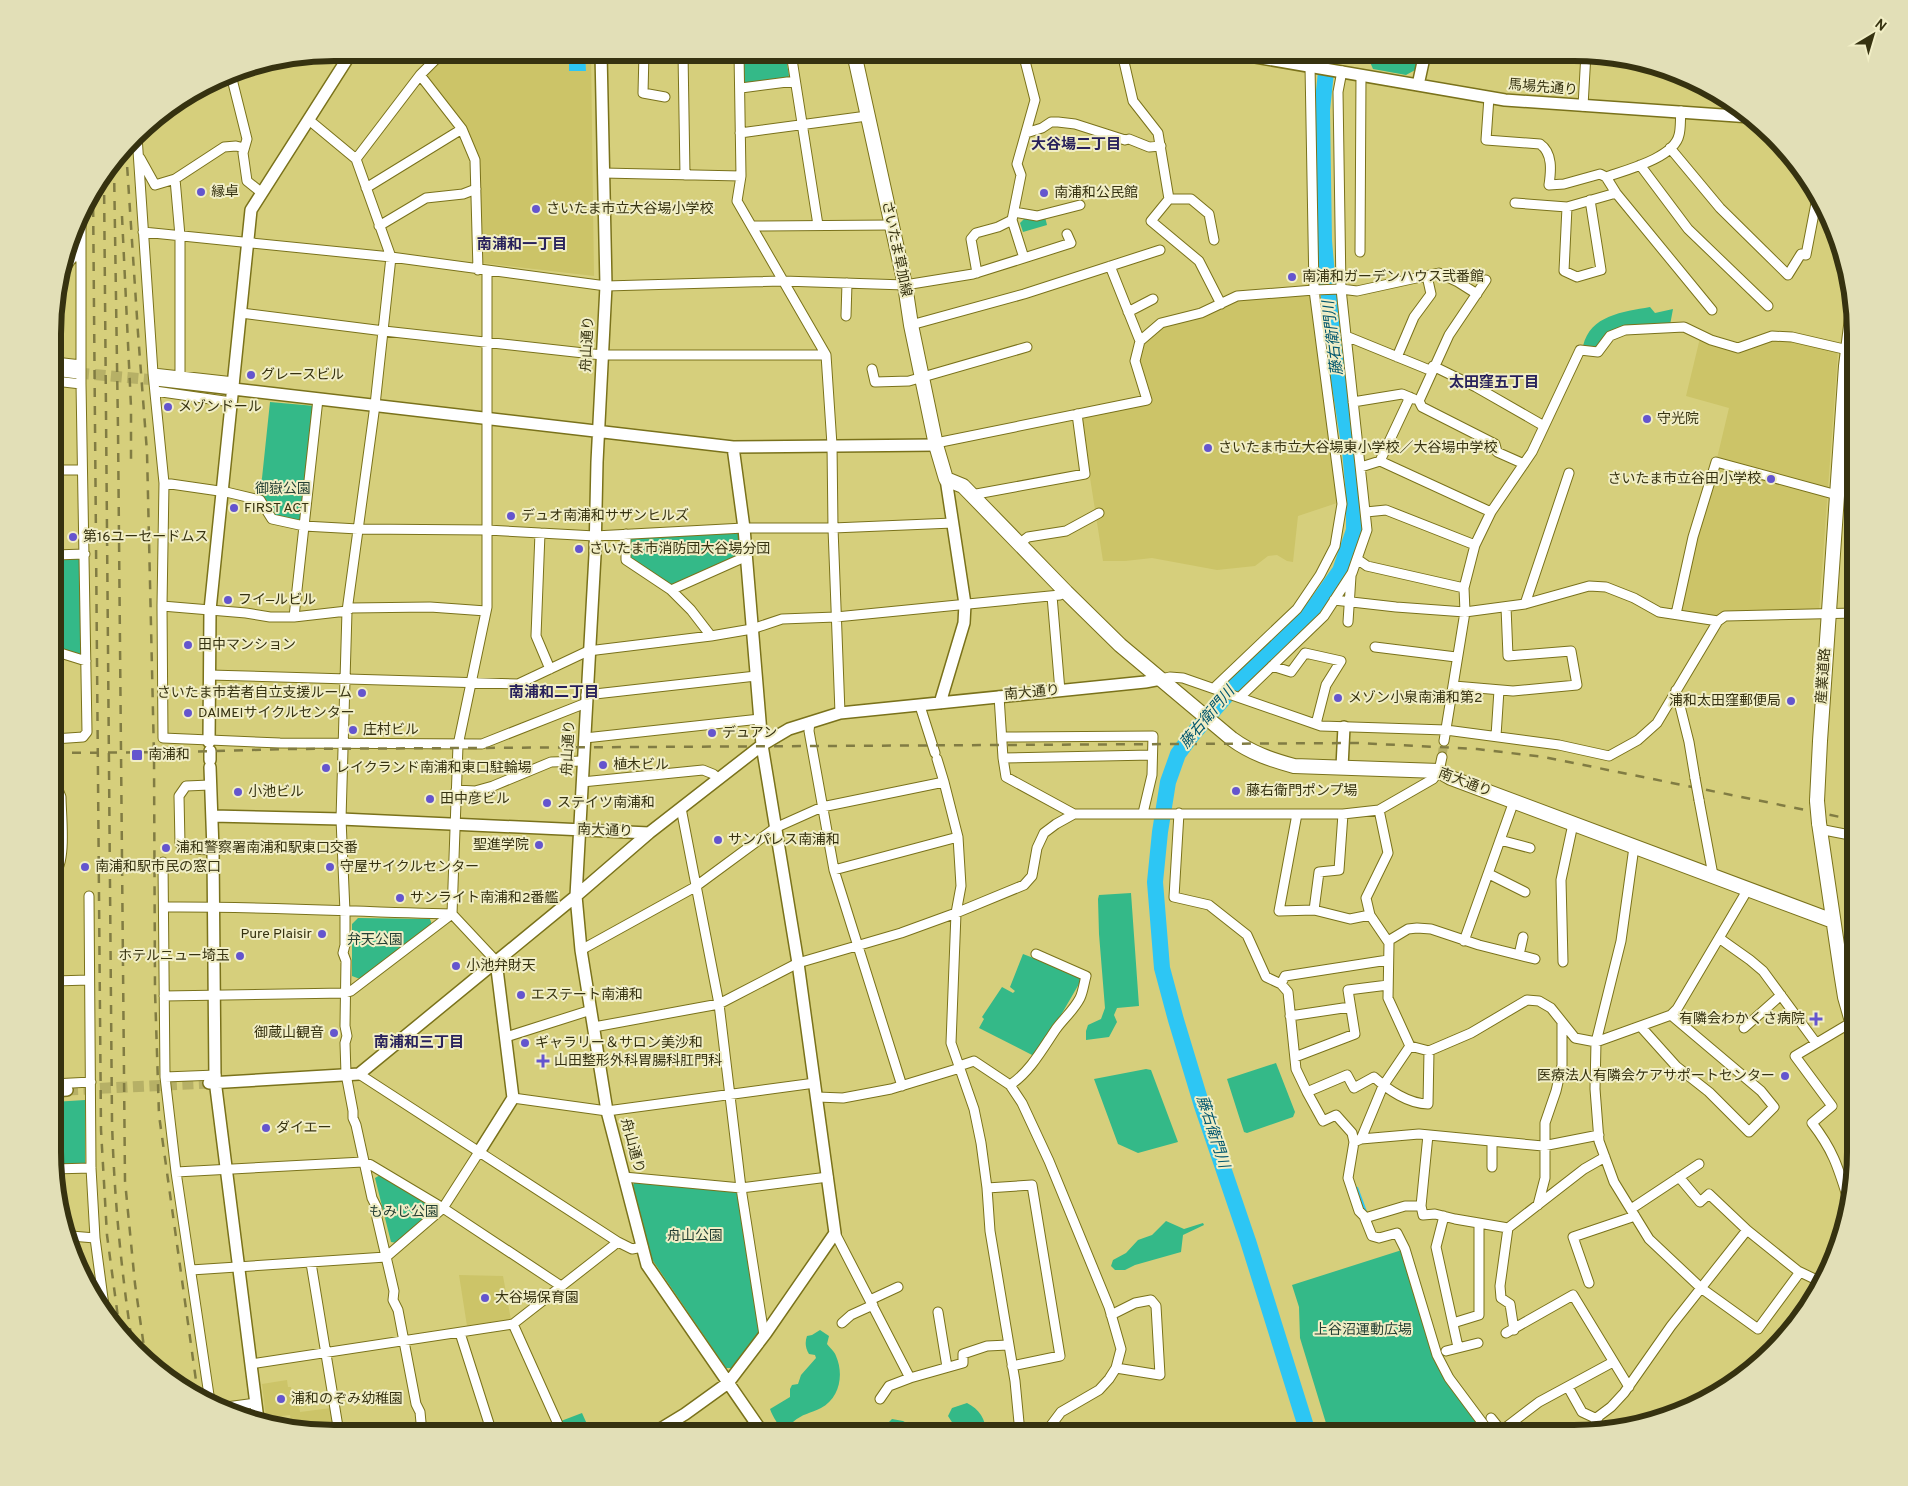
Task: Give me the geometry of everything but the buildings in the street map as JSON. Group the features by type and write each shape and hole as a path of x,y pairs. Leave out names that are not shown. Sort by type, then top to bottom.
{"main road":[{"name":"さいたま草加線","path":"856,61 905,285 911,326 936,444 946,479"},
{"name":"産業道路","path":"1847,403 1837,495 1828,613 1817,801 1832,921 1847,984"},
{"path":"946,479 963,486 1019,544 1059,594 1161,679"},
{"name":"南大通り","path":"1161,679 1215,726 1244,748 1276,761 1294,766 1342,767 1440,764 1451,778 1832,921"}],"street":[{"path":"257,1413 213,1081 214,995 213,850 210,785 210,610 251,210 345,61"},
{"path":"356,159 420,75 433,61"},
{"name":"舟山通り","path":"601,61 606,286 576,896 581,950 607,1111 647,1265 757,1425"},
{"path":"644,61 643,93 665,97"},
{"path":"683,61 685,175"},
{"path":"739,61 741,176 737,202 826,356 832,445 840,713"},
{"path":"792,61 818,225"},
{"path":"1024,258 1013,216 1021,175 1016,164 1035,100 1025,61"},
{"path":"1124,61 1133,101 1158,133 1161,146 1169,199 1151,221 1199,261 1221,304"},
{"path":"1216,689 1297,609 1320,575 1335,546 1342,504 1316,290 1311,66 1281,61"},
{"path":"1418,85 1423,61"},
{"path":"1583,106 1586,62"},
{"name":"馬場先通り","path":"1311,66 1489,97 1583,106 1737,116"},
{"path":"1338,71 1339,289 1346,336 1367,530 1352,574 1348,622"},
{"path":"191,1270 386,1257 443,1208 513,1098 496,961 452,914 458,745 486,611 486,342 475,160 462,129 420,75"},
{"path":"1360,252 1361,75"},
{"path":"233,81 247,139 244,148 247,181 262,193"},
{"path":"741,88 795,81"},
{"path":"1489,97 1486,140 1540,144 1545,147 1551,166 1549,185 1564,184 1600,174 1606,176 1653,160 1670,148 1679,136 1681,111"},
{"path":"740,133 801,123 867,116"},
{"path":"309,120 356,159 391,257 375,405 347,611 340,819 345,912 345,945 343,953 346,961 344,1026 347,1036 345,1044 346,1074 353,1118 372,1198 377,1208 377,1218 394,1291 393,1300 398,1310 421,1425"},
{"path":"1026,133 1042,128 1051,122 1058,122 1075,124 1125,140 1129,139 1149,147 1161,146"},
{"path":"366,188 462,129"},
{"path":"137,145 154,380 164,483 162,606 163,738 210,752 344,743 482,744 586,699 756,676"},
{"path":"138,155 155,185 175,179 224,147 236,146 244,148"},
{"path":"1670,148 1720,208 1788,275 1801,254 1806,255 1815,207"},
{"path":"1640,165 1688,229 1768,306"},
{"path":"603,173 741,176"},
{"path":"1606,176 1616,193 1712,310"},
{"path":"175,179 180,236 180,376"},
{"path":"379,226 426,198 463,194 476,189"},
{"path":"1515,203 1567,207 1616,193"},
{"path":"1169,199 1191,199 1209,214 1214,240"},
{"path":"1567,207 1564,271 1577,277 1601,270 1590,200"},
{"path":"977,273 971,238 976,233 998,227 1013,216 1037,216 1080,205"},
{"path":"752,226 891,225"},
{"path":"143,232 391,257 606,286 783,281 905,285 977,273 1071,243 1067,234"},
{"path":"61,739 83,738 87,732 80,374 81,233"},
{"path":"911,326 1024,294 1160,250"},
{"path":"73,258 81,256"},
{"path":"1110,266 1140,341"},
{"path":"154,380 180,376 318,400 599,430 733,447 936,444 1147,400 1135,362 1140,341 1161,324 1201,313 1237,296 1339,289 1357,291 1439,273 1477,294"},
{"path":"1397,357 1414,317 1431,294 1426,276"},
{"path":"1419,401 1448,335 1486,280"},
{"path":"846,316 847,283"},
{"path":"1128,312 1153,299"},
{"path":"241,313 602,356 826,356"},
{"path":"1444,741 1454,686 1456,657 1465,612 1464,588 1475,545 1491,512 1532,452 1580,350 1598,352 1610,336 1625,330 1684,327 1711,340 1738,348 1772,336 1792,337 1847,350"},
{"path":"1346,336 1397,357 1432,368 1476,387 1544,426"},
{"path":"872,369 875,382 909,381 1027,347"},
{"path":"61,365 80,374"},
{"path":"61,371 80,374"},
{"path":"61,379 80,374"},
{"path":"154,380 233,386"},
{"path":"154,380 231,402"},
{"path":"1353,402 1402,394 1419,401 1422,406 1495,444 1498,452 1524,464"},
{"path":"1380,461 1410,397"},
{"path":"294,617 318,400"},
{"path":"971,495 1085,474 1077,414"},
{"path":"733,447 744,528 762,745 798,963 818,1097 835,1233 910,1378"},
{"path":"1361,467 1380,461 1491,512"},
{"path":"1676,614 1693,537 1716,462 1837,495"},
{"path":"61,470 82,470"},
{"path":"1525,604 1570,473"},
{"path":"940,703 964,623 965,604 946,479"},
{"path":"164,483 260,500 272,519 304,526 358,529 487,530 595,536 744,528 833,528 953,523"},
{"path":"1366,512 1386,510 1475,545"},
{"path":"1019,544 1028,537 1066,531 1099,513"},
{"path":"540,533 536,636 550,669"},
{"path":"626,534 626,560 671,590 691,610 711,636"},
{"path":"61,555 85,554"},
{"path":"671,590 745,557"},
{"path":"1357,559 1367,566 1464,588"},
{"path":"1239,697 1324,616 1352,574"},
{"path":"1334,600 1465,612 1525,604 1589,586 1606,587 1634,598 1659,612 1718,621"},
{"path":"209,675 518,684 588,650 711,636 752,629 782,619 836,617 1059,594 1060,691"},
{"path":"162,606 270,617 294,617 347,611 351,608 430,607 486,611"},
{"path":"1454,686 1513,691 1576,685 1571,651 1508,656 1506,607"},
{"path":"1161,679 1170,677 1183,678 1316,724 1344,727 1446,730 1559,745 1609,756 1638,740 1657,723 1718,621 1725,616 1847,613"},
{"path":"1375,647 1456,657"},
{"path":"61,653 86,661"},
{"path":"1272,666 1291,672 1305,653 1341,661 1326,685 1316,724"},
{"name":"南大通り","path":"212,816 340,819 649,833 762,745 789,730 810,722 840,713 1161,679"},
{"path":"1496,736 1499,690"},
{"path":"1676,690 1689,742 1713,875"},
{"path":"999,696 1006,777 1074,814"},
{"path":"920,706 944,782 958,837 961,886 956,913 951,1043 974,1109 981,1143 990,1231 1012,1366 1019,1425"},
{"path":"585,738 760,719"},
{"path":"810,722 809,731 834,870 902,1086"},
{"path":"1342,767 1344,727"},
{"path":"1003,737 1154,736 1152,775 1147,813"},
{"path":"1003,758 1152,755"},
{"path":"456,790 475,791 493,786 551,762 583,761"},
{"path":"594,1027 719,1004 798,963 857,946 956,913 1024,885 1032,876 1037,848 1044,833 1074,814 1343,814 1379,810 1433,779 1440,764"},
{"path":"582,782 702,770 713,774 719,779"},
{"path":"581,950 695,887 775,828 822,807 944,782"},
{"path":"210,785 186,786 179,796 180,844 186,849 213,850"},
{"path":"61,797 61,836"},
{"path":"1464,941 1514,802"},
{"path":"681,808 719,1004 741,1188 764,1335"},
{"path":"1379,810 1388,853 1366,898 1370,915 1388,941 1388,998 1410,1046"},
{"path":"1177,813 1174,896 1209,905 1248,935 1266,977 1281,984 1288,992 1296,1069 1307,1092 1323,1121 1336,1115 1358,1140"},
{"path":"1297,814 1279,911 1314,910 1350,919 1370,915"},
{"path":"1314,910 1319,872 1339,870 1343,814"},
{"path":"1563,962 1561,880 1573,824"},
{"path":"1819,826 1847,834"},
{"path":"360,1074 576,896 649,833"},
{"path":"834,870 958,837"},
{"path":"1500,840 1530,848"},
{"path":"1634,847 1621,941 1596,1042 1595,1089 1599,1141 1614,1182 1649,1239 1701,1288 1758,1329 1800,1272"},
{"path":"163,862 165,1077 176,1172 209,1395"},
{"path":"1489,874 1525,892"},
{"path":"1410,1046 1429,1051 1471,1033 1527,1000 1539,1001 1551,1008 1575,1038 1596,1042 1672,1015 1748,889"},
{"path":"89,896 91,1168 95,1238 103,1296"},
{"path":"164,907 213,906 345,912 452,914"},
{"path":"164,996 345,993 452,914"},
{"path":"1388,941 1408,929 1432,929 1464,941 1535,959"},
{"path":"1520,955 1523,936"},
{"path":"1719,938 1763,971 1816,1043"},
{"path":"1010,1085 1038,1056 1057,1028 1070,1014 1081,997 1086,976 1036,954"},
{"path":"1281,984 1285,976 1388,960"},
{"path":"61,981 89,980"},
{"path":"1295,1057 1355,1034 1348,990 1388,985"},
{"path":"1744,1028 1781,995"},
{"path":"1290,1016 1350,1007"},
{"path":"506,1037 591,1010"},
{"path":"1641,1027 1676,1066 1709,1092 1749,1132 1774,1107 1761,1091 1672,1015"},
{"path":"1538,1206 1546,1178 1545,1123 1556,1091 1562,1065 1562,1022"},
{"path":"1844,1187 1834,1156 1812,1123 1832,1106 1795,1056 1816,1043 1847,1030"},
{"path":"1410,1046 1383,1086 1358,1140 1348,1178 1359,1210 1365,1218 1372,1236 1379,1238 1398,1233 1405,1249 1437,1355 1449,1378 1483,1425"},
{"path":"1307,1092 1347,1075 1354,1088 1374,1077 1383,1086 1417,1104 1428,1104 1429,1051"},
{"path":"818,1097 843,1098 902,1086 974,1060 1010,1085 1022,1103 1049,1161 1111,1315 1121,1349 1116,1368 1099,1390 1061,1412 1051,1425"},
{"path":"165,1077 213,1081 360,1074 618,1242 632,1249 643,1247"},
{"path":"61,1084 91,1082"},
{"path":"513,1098 607,1111 815,1083"},
{"path":"61,1090 67,1090"},
{"path":"1358,1140 1419,1134 1545,1146 1599,1136"},
{"path":"1428,1135 1421,1206 1423,1214 1435,1214 1479,1224 1508,1228 1584,1169 1605,1158"},
{"path":"1492,1141 1492,1167"},
{"path":"176,1172 365,1163 443,1208 561,1286"},
{"path":"1589,1283 1573,1237 1633,1213 1679,1177 1700,1164"},
{"path":"62,1169 91,1168"},
{"path":"624,1177 741,1188 828,1177"},
{"path":"1679,1177 1700,1202 1709,1194 1747,1230 1800,1272 1815,1279"},
{"path":"987,1188 1032,1185 1060,1356 1012,1366"},
{"path":"1365,1218 1404,1206 1421,1206"},
{"path":"1444,1216 1436,1246 1458,1347"},
{"path":"1453,1323 1479,1314 1479,1224"},
{"path":"1508,1228 1500,1286 1501,1298 1510,1304 1510,1332 1573,1294 1629,1387"},
{"path":"1595,1424 1597,1419 1629,1387 1671,1326 1747,1230"},
{"path":"667,1425 728,1383 835,1233"},
{"path":"75,1236 95,1238"},
{"path":"251,1364 513,1324 618,1242"},
{"path":"311,1263 338,1425"},
{"path":"842,1323 871,1302 898,1287"},
{"path":"1111,1315 1135,1303 1150,1300 1156,1306 1160,1375 1116,1368"},
{"path":"938,1312 947,1367"},
{"path":"513,1324 558,1425"},
{"path":"460,1333 489,1425"},
{"path":"1446,1351 1478,1342"},
{"path":"880,1399 889,1386 963,1363 963,1354 974,1349 1008,1344"},
{"path":"1511,1425 1539,1402 1613,1362"},
{"path":"1568,1386 1582,1412 1597,1419"},
{"path":"235,1406 256,1403"},
{"path":"1491,1418 1496,1425"}],"shaded area":[{"name":"さいたま市立大谷場小学校","path":"440,61 591,61 594,276 483,263 481,261 477,157 466,126 425,77"},
{"name":"さいたま市立大谷場東小学校／大谷場中学校","path":"1309,293 1312,296 1337,503 1298,516 1293,562 1277,555 1268,556 1255,566 1217,570 1152,558 1103,561 1081,420 1083,416 1150,402 1151,397 1139,361 1143,346 1156,330 1239,299 1261,299"},
{"name":"さいたま市立谷田小学校","path":"1700,338 1707,343 1736,352 1773,341 1793,339 1838,351 1819,612 1717,617 1686,612 1681,609 1729,408 1686,396"},
{"name":"大谷場保育園","path":"459,1275 503,1276 511,1320 467,1326"},
{"name":"浦和のぞみ幼稚園","path":"287,1380 288,1387 291,1387 292,1391 297,1390 300,1412 331,1408 334,1425 291,1421 290,1415 271,1417 266,1416 262,1384"}],"green space":[{"path":"744,61 786,61 788,78 746,83 744,81"},
{"path":"1370,61 1418,61 1417,69 1406,75 1373,69"},
{"path":"1045,217 1047,225 1023,232 1020,223 1024,219"},
{"path":"1650,307 1655,313 1673,309 1670,325 1625,327 1596,348 1583,346 1587,336 1600,321 1619,313"},
{"name":"御嶽公園","path":"270,402 315,406 302,518 298,521 275,517 256,496 262,478"},
{"path":"744,528 745,557 671,590 626,560 626,534"},
{"path":"61,558 79,558 81,560 83,654 80,656 61,650"},
{"path":"1131,893 1139,1006 1117,1008 1114,1015 1117,1022 1109,1037 1086,1040 1088,1025 1101,1019 1105,1008 1099,934 1099,895"},
{"name":"弁天公園","path":"358,918 430,919 432,925 360,979 352,976 352,924"},
{"path":"1023,954 1083,977 1034,1056 979,1028 984,1019 982,1017 1002,987 1013,993 1015,991 1010,987"},
{"path":"1276,1063 1295,1112 1293,1117 1247,1133 1244,1132 1227,1079"},
{"path":"1146,1069 1151,1070 1178,1142 1138,1153 1118,1144 1094,1079"},
{"path":"85,1100 85,1163 83,1165 62,1166 61,1102"},
{"name":"もみじ公園","path":"380,1175 431,1206 432,1213 397,1243 391,1242 375,1178"},
{"name":"舟山公園","path":"636,1180 734,1190 739,1194 760,1334 733,1368 726,1368 651,1258 633,1185"},
{"path":"1166,1221 1184,1229 1203,1223 1204,1225 1183,1235 1181,1252 1135,1265 1125,1270 1115,1270 1111,1266 1113,1260 1126,1253 1138,1240 1152,1235"},
{"name":"上谷沼運動広場","path":"1405,1249 1437,1355 1490,1425 1327,1425 1300,1338 1299,1307 1292,1285"},
{"path":"820,1330 829,1336 827,1344 835,1353 840,1370 839,1385 832,1398 821,1408 800,1417 793,1422 793,1425 778,1425 770,1409 790,1397 792,1385 798,1384 801,1375 816,1358 815,1355 809,1354 806,1347 807,1336"},
{"path":"967,1403 981,1415 985,1425 954,1425 948,1416 952,1408"},
{"path":"582,1413 587,1425 563,1425 561,1421"},
{"path":"892,1419 903,1421 910,1425 886,1425"}],"water":[{"path":"569,61 585,61 586,71 569,71"}],"waterway":[{"name":"藤右衛門川","path":"1306,1425 1176,1020 1162,968 1155,882 1168,782 1178,754 1239,681 1313,609 1340,571 1354,530 1354,496 1350,450 1333,343 1324,241 1322,110 1327,61"},
{"path":"1357,1188 1367,1215"}],"tunnel":[{"path":"78,373 156,380"},
{"path":"1442,757 1444,741"},
{"path":"67,1090 209,1083"}],"railway":[{"path":"127,157 147,452 154,756 155,991 159,1115 197,1387"},
{"path":"114,173 125,1181 135,1284 144,1348"},
{"path":"104,187 112,1121 114,1177 131,1334"},
{"path":"93,206 101,1130 107,1235 118,1318"},
{"path":"122,216 131,407 131,466"},
{"path":"61,753 285,749 1358,743 1477,749 1544,757 1847,818"}],"place":[{"name":"縁卓","path":"201,192"},
{"name":"南浦和公民館","path":"1044,193"},
{"name":"さいたま市立大谷場小学校","path":"536,209"},
{"name":"南浦和ガーデンハウス弐番館","path":"1292,277"},
{"name":"グレースビル","path":"251,375"},
{"name":"メゾンドール","path":"168,407"},
{"name":"守光院","path":"1647,419"},
{"name":"さいたま市立大谷場東小学校／大谷場中学校","path":"1208,448"},
{"name":"さいたま市立谷田小学校","path":"1771,479"},
{"name":"FIRST ACT","path":"234,508"},
{"name":"デュオ南浦和サザンヒルズ","path":"511,516"},
{"name":"第16ユーセードムス","path":"73,537"},
{"name":"さいたま市消防団大谷場分団","path":"579,549"},
{"name":"フイ―ルビル","path":"228,600"},
{"name":"田中マンション","path":"188,645"},
{"name":"さいたま市若者自立支援ルーム","path":"362,693"},
{"name":"メゾン小泉南浦和第2","path":"1338,698"},
{"name":"浦和太田窪郵便局","path":"1791,701"},
{"name":"DAIMEIサイクルセンター","path":"188,713"},
{"name":"庄村ビル","path":"353,730"},
{"name":"デュアン","path":"712,733"},
{"name":"南浦和","path":"137,755"},
{"name":"植木ビル","path":"603,765"},
{"name":"レイクランド南浦和東口駐輪場","path":"326,768"},
{"name":"藤右衛門ポンプ場","path":"1236,791"},
{"name":"小池ビル","path":"238,792"},
{"name":"田中彦ビル","path":"430,799"},
{"name":"ステイツ南浦和","path":"547,803"},
{"name":"サンパレス南浦和","path":"718,840"},
{"name":"聖進学院","path":"539,845"},
{"name":"浦和警察署南浦和駅東口交番","path":"166,848"},
{"name":"南浦和駅市民の窓口","path":"85,867"},
{"name":"守屋サイクルセンター","path":"330,867"},
{"name":"サンライト南浦和2番艦","path":"400,898"},
{"name":"Pure Plaisir","path":"322,934"},
{"name":"ホテルニュー埼玉","path":"240,956"},
{"name":"小池弁財天","path":"456,966"},
{"name":"エステート南浦和","path":"521,995"},
{"name":"有隣会わかくさ病院","path":"1816,1019"},
{"name":"御蔵山観音","path":"334,1033"},
{"name":"ギャラリー＆サロン美沙和","path":"525,1043"},
{"name":"山田整形外科胃腸科肛門科","path":"543,1061"},
{"name":"医療法人有隣会ケアサポートセンター","path":"1785,1076"},
{"name":"ダイエー","path":"266,1128"},
{"name":"大谷場保育園","path":"485,1298"},
{"name":"浦和のぞみ幼稚園","path":"281,1399"}],"district":[{"name":"大谷場二丁目","path":"1076,145"},
{"name":"南浦和一丁目","path":"522,245"},
{"name":"太田窪五丁目","path":"1494,383"},
{"name":"南浦和二丁目","path":"554,693"},
{"name":"南浦和三丁目","path":"419,1043"}]}
